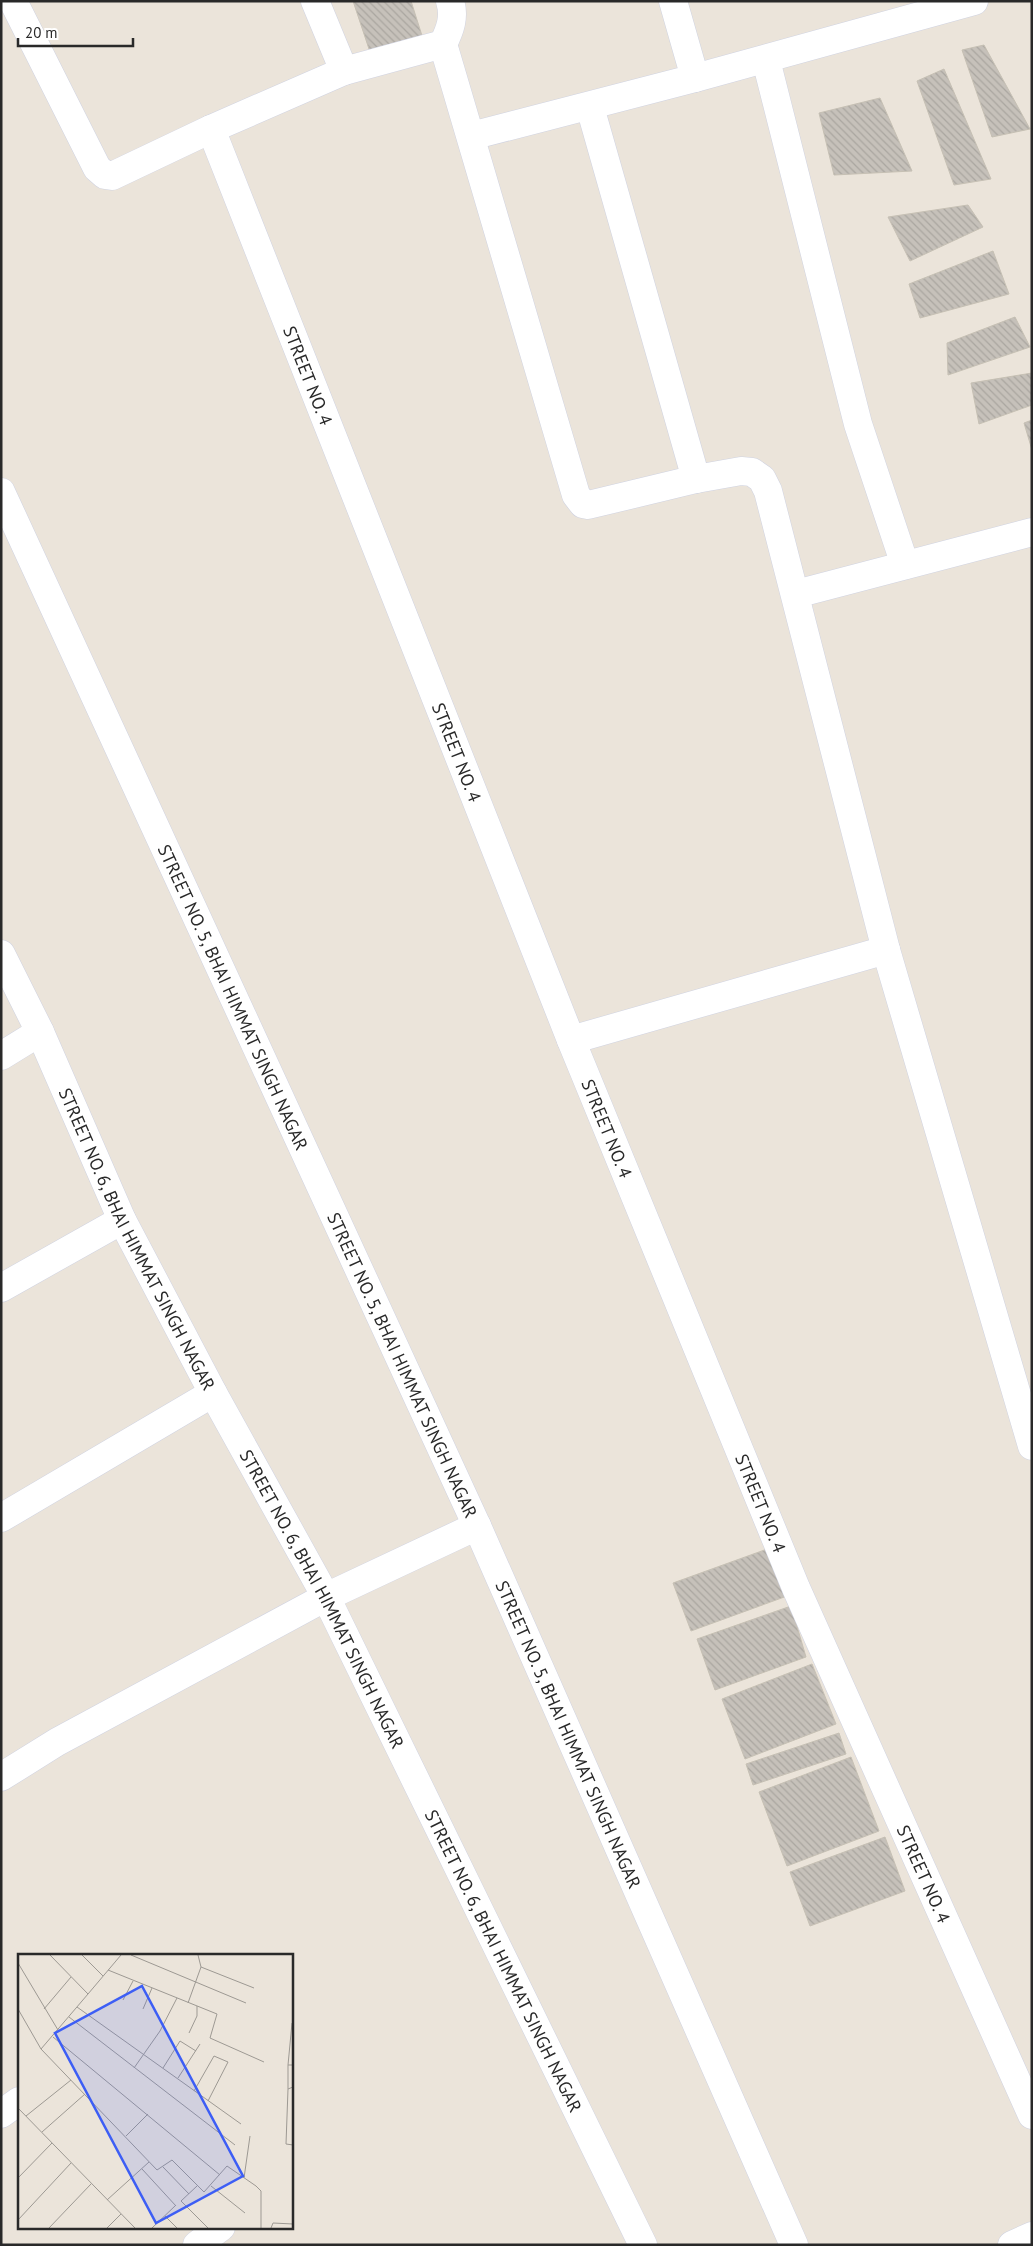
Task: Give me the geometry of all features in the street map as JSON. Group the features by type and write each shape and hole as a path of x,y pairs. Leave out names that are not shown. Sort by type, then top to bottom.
{"street":[{"path":"13,1 97,168 105,175 112,176 211,129 344,71 443,44"},
{"path":"315,1 344,71"},
{"path":"450,1 452,9 451,28 443,44 472,136 576,495 582,504 588,505 696,479 742,471 752,472 762,480 768,491 886,950 1032,1446"},
{"path":"673,1 695,78"},
{"path":"472,136 766,60 923,8 974,1"},
{"path":"766,60 858,424 905,565"},
{"path":"590,107 696,479"},
{"name":"STREET NO. 4","path":"211,129 571,1040 796,1588 1032,2115"},
{"name":"STREET NO. 5, BHAI HIMMAT SINGH NAGAR","path":"1,492 476,1526 794,2245"},
{"path":"796,594 1032,532"},
{"path":"571,1040 886,950"},
{"name":"STREET NO. 6, BHAI HIMMAT SINGH NAGAR","path":"1,954 40,1032 122,1220 213,1393 326,1597 643,2245"},
{"path":"1,1056 40,1032"},
{"path":"1,1288 122,1220"},
{"path":"1,1518 213,1393"},
{"path":"1,1777 56,1742 326,1597 476,1526"},
{"path":"1,2114 18,2102"},
{"path":"197,2245 220,2228"},
{"path":"1012,2245 1032,2236"}],"building":[{"path":"353,1 411,1 424,42 372,58"},
{"path":"984,45 1030,129 992,137 962,50"},
{"path":"944,69 991,179 954,185 917,81"},
{"path":"880,98 912,171 834,175 819,113"},
{"path":"968,205 983,227 910,261 888,217"},
{"path":"993,251 1009,294 920,318 909,284"},
{"path":"1015,317 1030,347 948,375 947,343"},
{"path":"1032,373 1032,405 979,424 971,383"},
{"path":"1032,420 1032,450 1024,423"},
{"path":"770,1548 787,1596 691,1631 673,1583"},
{"path":"791,1606 806,1657 715,1690 697,1639"},
{"path":"812,1664 836,1724 745,1759 722,1699"},
{"path":"839,1733 846,1754 753,1785 746,1764"},
{"path":"851,1757 879,1831 787,1866 759,1792"},
{"path":"885,1837 905,1891 810,1926 790,1872"}]}
